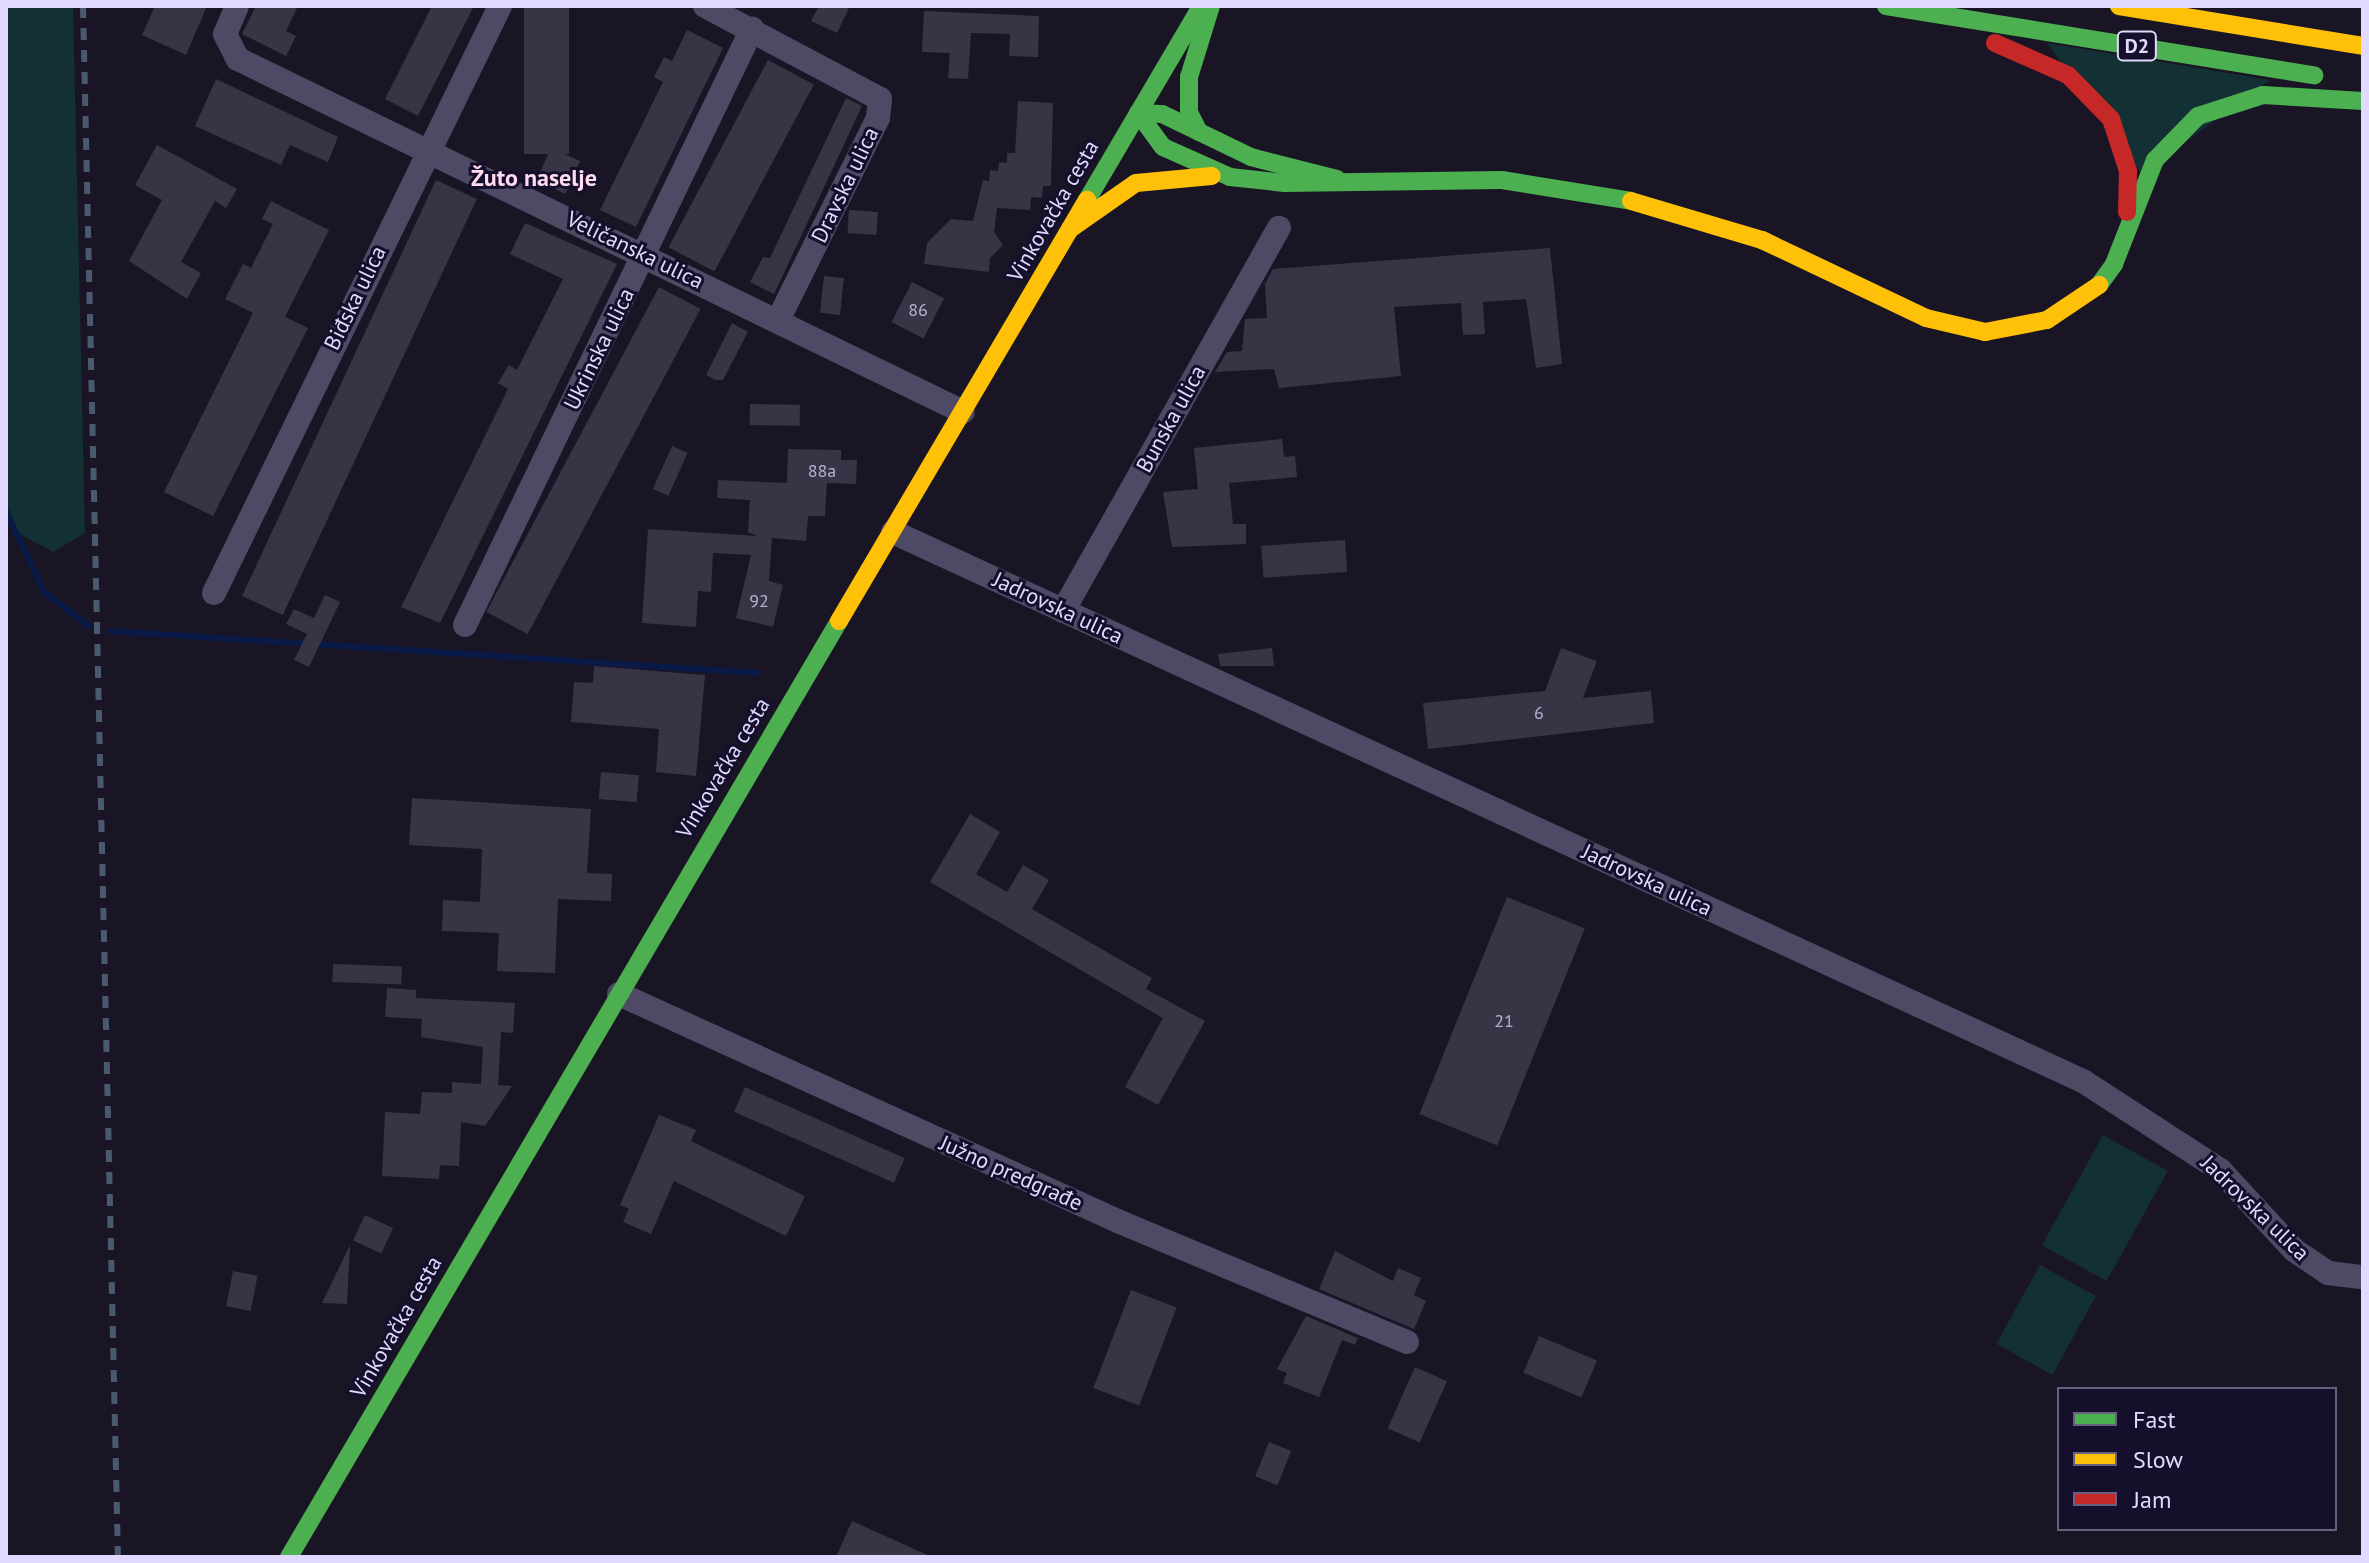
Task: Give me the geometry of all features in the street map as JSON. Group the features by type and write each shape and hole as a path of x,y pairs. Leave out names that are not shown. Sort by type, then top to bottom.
{"main road":[{"name":"Vinkovačka cesta","path":"289,1557 1202,6"},
{"path":"1199,132 1189,112 1189,77 1211,6"},
{"name":"D2","path":"1886,6 2363,83"},
{"name":"D2","path":"2119,6 2363,46"},
{"path":"2249,6 2308,25 2331,41"},
{"path":"1911,10 1944,28 2017,48 2091,94 2123,145 2127,234"},
{"path":"1070,229 1136,183 1156,177 1502,180 1619,198 1762,240 1926,318 1985,332 2018,329 2073,306 2098,286 2127,234 2155,160 2198,116 2263,95 2363,101"},
{"path":"1138,113 1162,114 1251,157 1337,179"},
{"path":"1138,113 1163,147 1230,177"}],"street":[{"name":"Veličanska ulica","path":"237,6 227,43 238,59 425,151 646,253 963,412"},
{"name":"Biđska ulica","path":"214,593 425,151 500,6"},
{"name":"Dravska ulica","path":"705,6 880,99 878,118 778,320"},
{"name":"Ukrinska ulica","path":"465,625 752,29"},
{"name":"Bunska ulica","path":"1063,611 1279,228"},
{"name":"Jadrovska ulica","path":"893,532 2083,1081 2220,1170 2294,1250 2328,1273 2363,1277"},
{"name":"Južno predgrađe","path":"619,994 1120,1222 1407,1342"}],"green space":[{"path":"6,6 73,6 85,533 53,552 18,533 6,511"},
{"path":"2047,43 2270,80 2142,174"},
{"path":"2103,1135 2168,1171 2107,1281 2042,1245"},
{"path":"2040,1265 2096,1296 2052,1375 1996,1344"}],"building":[{"path":"155,6 207,6 186,55 142,35"},
{"path":"256,6 298,6 286,31 296,36 286,56 242,34"},
{"path":"432,6 474,6 418,116 385,99"},
{"path":"524,6 569,6 569,154 524,154"},
{"path":"819,6 850,6 837,33 811,21"},
{"path":"924,11 1039,16 1038,57 1009,56 1010,34 971,33 968,79 948,78 950,53 922,52"},
{"path":"687,30 723,48 636,227 600,210 663,82 654,77 664,57 672,61"},
{"path":"768,60 814,84 714,272 668,247"},
{"path":"216,79 338,137 328,162 290,145 281,165 195,126"},
{"path":"846,98 862,106 774,294 750,282 763,257 770,258"},
{"path":"1018,101 1053,103 1051,186 1043,186 1042,198 1031,197 1030,210 997,208 994,232 1003,245 990,258 989,272 924,264 927,243 951,219 973,221 983,180 989,181 990,170 998,171 999,162 1007,163 1007,153 1015,153"},
{"path":"157,145 237,189 226,208 215,201 181,262 201,273 187,299 129,261 162,200 135,185"},
{"path":"551,148 580,161 566,194 536,181"},
{"path":"436,180 477,199 283,615 242,596"},
{"path":"271,201 329,230 285,317 308,328 213,516 164,492 253,313 225,299 243,264 251,268 273,224 262,219"},
{"path":"849,210 878,212 876,235 847,233"},
{"path":"525,223 617,264 440,623 401,607 508,389 498,383 509,365 517,370 563,279 510,254"},
{"path":"1550,248 1562,364 1536,368 1526,299 1483,302 1485,334 1463,335 1461,303 1394,307 1401,376 1279,388 1274,369 1215,372 1227,352 1242,351 1245,319 1267,318 1265,284 1273,269"},
{"path":"824,276 844,278 840,315 820,313"},
{"path":"912,282 944,298 924,338 892,322"},
{"path":"659,287 700,309 528,634 486,612"},
{"path":"732,323 748,332 723,380 716,380 706,375"},
{"path":"750,404 800,405 800,426 750,425"},
{"path":"1282,439 1284,457 1295,456 1297,477 1229,483 1233,524 1246,524 1246,544 1172,547 1163,492 1198,489 1194,448"},
{"path":"672,446 688,453 668,496 653,489"},
{"path":"788,449 841,450 841,460 857,460 856,484 827,483 825,516 808,516 806,541 772,538 769,581 783,585 773,627 736,618 751,555 713,553 711,592 698,591 696,627 642,623 648,529 757,536 748,532 750,500 717,498 718,480 787,483"},
{"path":"1345,540 1347,572 1263,578 1261,546"},
{"path":"325,595 340,602 309,667 294,660 307,634 286,624 294,609 314,618"},
{"path":"1272,648 1274,666 1220,666 1218,654"},
{"path":"1561,648 1597,661 1583,698 1651,691 1654,723 1428,749 1423,703 1545,691"},
{"path":"594,666 705,675 696,776 656,772 659,729 571,722 574,682 593,683"},
{"path":"601,772 639,775 637,802 599,799"},
{"path":"412,798 591,809 587,873 612,874 611,901 558,899 555,973 497,971 499,933 442,931 443,900 480,902 482,849 409,845"},
{"path":"970,814 1000,832 976,874 1007,892 1023,865 1049,880 1032,909 1152,978 1146,989 1205,1021 1158,1105 1125,1087 1163,1018 930,882"},
{"path":"1507,897 1585,928 1497,1145 1419,1114"},
{"path":"333,964 402,966 401,984 332,982"},
{"path":"387,988 416,990 416,998 515,1003 513,1033 501,1032 498,1085 512,1086 485,1126 461,1122 459,1166 440,1165 439,1179 382,1176 385,1112 420,1114 422,1092 452,1093 452,1082 481,1084 483,1047 421,1037 422,1019 385,1017"},
{"path":"745,1087 905,1158 894,1183 734,1112"},
{"path":"659,1115 696,1130 691,1141 805,1196 786,1236 674,1181 651,1234 623,1222 629,1209 620,1205"},
{"path":"365,1215 393,1228 381,1253 353,1240"},
{"path":"350,1245 347,1304 322,1303"},
{"path":"1335,1251 1393,1281 1398,1268 1421,1278 1414,1295 1426,1301 1414,1329 1319,1289"},
{"path":"233,1271 258,1276 251,1311 226,1306"},
{"path":"1131,1290 1177,1308 1139,1406 1093,1388"},
{"path":"1306,1316 1358,1338 1355,1345 1342,1340 1319,1397 1283,1383 1287,1373 1277,1369"},
{"path":"1539,1336 1597,1361 1581,1397 1523,1373"},
{"path":"1415,1367 1447,1381 1420,1442 1388,1428"},
{"path":"1269,1442 1291,1451 1277,1485 1255,1476"},
{"path":"852,1521 932,1557 836,1557"}],"waterway":[{"path":"6,511 44,592 88,626"},
{"path":"111,631 759,673"}],"railway":[{"path":"83,6 118,1557"}],"traffic: fast":[{"path":"1199,132 1189,112 1189,77 1211,6"},
{"path":"1886,6 2314,75"},
{"path":"1087,200 1197,13"},
{"path":"2099,285 2114,264 2155,160 2198,116 2263,95 2363,101"},
{"path":"1337,179 1251,157 1162,114 1138,113 1163,147 1230,177 1285,183 1502,180 1631,201"},
{"path":"289,1557 839,621"}],"traffic: slow":[{"path":"2119,6 2363,46"},
{"path":"1070,229 1136,183 1212,176"},
{"path":"839,621 1087,200"},
{"path":"1631,201 1762,240 1926,318 1985,332 2047,320 2099,285"}],"traffic: jam":[{"path":"1995,43 2068,75 2111,119 2128,171 2127,212"}],"district":[{"name":"Žuto naselje","path":"534,178"}]}
